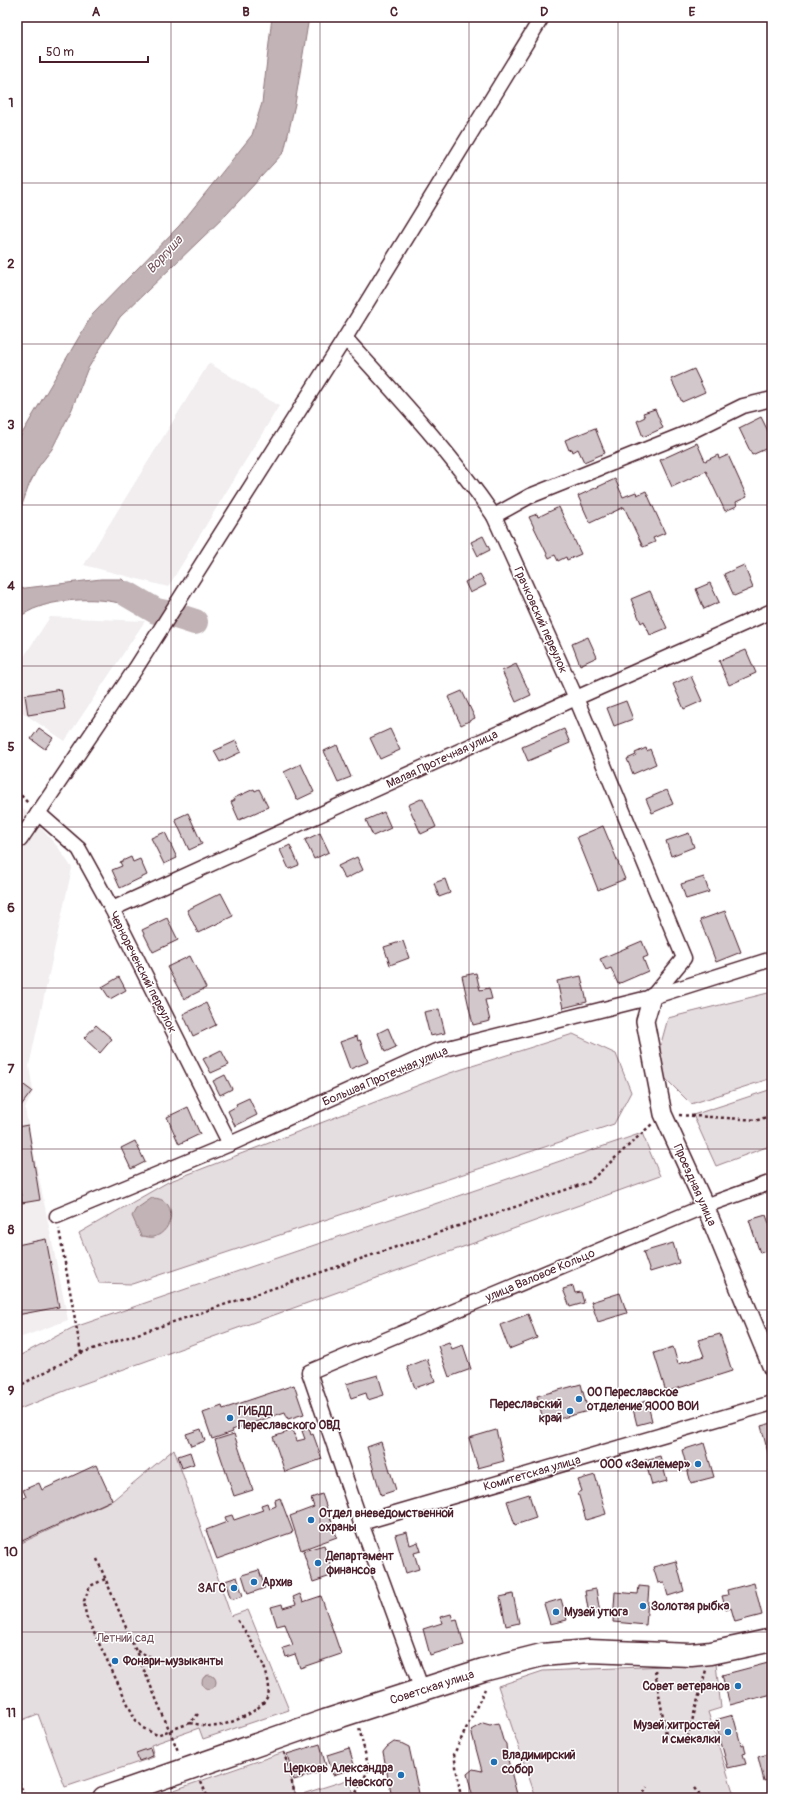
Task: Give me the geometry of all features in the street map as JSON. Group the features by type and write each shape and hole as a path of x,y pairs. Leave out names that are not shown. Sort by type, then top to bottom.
{"main road":[{"name":"Советская улица","path":"104,1798 324,1721 483,1670 542,1655 589,1651 691,1655 711,1653 772,1640"}],"street":[{"path":"20,840 136,668 345,338 542,17"},
{"name":"Грачковский переулок","path":"345,338 449,454 494,516 576,698 684,958 652,997"},
{"path":"494,516 530,496 692,431 743,406 772,399"},
{"name":"Малая Протечная улица","path":"112,909 576,698 772,611"},
{"name":"Чернореченский переулок","path":"38,813 78,849 112,909 230,1144"},
{"name":"Большая Протечная улица","path":"56,1216 230,1144 436,1051 652,997 772,959"},
{"name":"Проездная улица","path":"652,997 645,1021 663,1114 705,1206 772,1368"},
{"name":"улица Валовое Кольцо","path":"361,1523 309,1372 705,1206 772,1182"},
{"name":"Комитетская улица","path":"361,1523 772,1403"},
{"path":"361,1523 422,1690"}],"path":[{"path":"17,1387 81,1353 589,1182 663,1114 758,1120 772,1115"},
{"path":"56,1216 81,1353"},
{"path":"97,1559 179,1753"},
{"path":"105,1579 90,1586 84,1601 86,1616 135,1719 143,1728 157,1735 190,1723 216,1726 239,1719 257,1709 268,1694 268,1676 247,1633 237,1620"},
{"path":"136,1651 172,1666"},
{"path":"686,1743 707,1664"},
{"path":"654,1665 667,1740"},
{"path":"461,1798 454,1754 485,1689"},
{"path":"190,1723 198,1714"},
{"path":"353,1798 369,1769 359,1727"},
{"path":"284,1752 296,1798"},
{"path":"17,1776 25,1798"},
{"path":"200,1780 208,1798"},
{"path":"641,1798 647,1786"},
{"path":"694,1788 702,1798"}],"shaded area":[{"path":"209,363 279,406 168,587 84,565"},
{"path":"50,617 145,621 65,741 17,709 17,667"},
{"path":"17,802 58,847 72,868 29,1066 33,1091 25,1109 68,1320 17,1339"}],"green space":[{"path":"772,992 772,1078 691,1104 662,1075 660,1047 668,1018"},
{"path":"573,1034 616,1054 631,1092 614,1124 132,1284 99,1283 79,1233 168,1182 450,1073"},
{"path":"772,1089 772,1145 716,1166 693,1115"},
{"path":"642,1133 660,1176 77,1386 17,1410 17,1357 72,1328"},
{"name":"Летний сад","path":"174,1449 231,1616 248,1610 289,1710 203,1739 199,1728 151,1745 154,1757 65,1787 38,1714 17,1722 17,1545 113,1500"},
{"path":"716,1664 721,1708 708,1712 735,1798 536,1798 498,1686 543,1671"},
{"path":"284,1752 296,1796 350,1779 353,1798 154,1797"}],"water":[{"name":"Воргуша","path":"272,17 309,17 295,104 284,152 226,215 120,317 87,370 72,409 52,449 39,466 17,513 17,442 92,315 179,226 252,135 262,103"},
{"path":"101,579 122,579 129,585 155,597 158,611 144,612 103,600 80,600 48,604 34,609 17,618 17,589"},
{"path":"152,1198 161,1199 167,1203 171,1215 169,1222 161,1234 154,1237 141,1236 132,1216 136,1209"},
{"path":"206,1675 212,1675 216,1679 216,1685 212,1689 206,1689 202,1685 202,1679"}],"building":[{"path":"694,369 705,392 682,402 671,379"},
{"path":"655,409 663,428 643,437 637,421 645,417 643,413"},
{"path":"761,417 772,439 772,446 752,455 739,428"},
{"path":"595,428 605,453 584,462 578,449 573,452 572,449 569,450 565,440"},
{"path":"697,443 705,461 718,455 719,459 728,455 747,497 736,502 737,506 725,511 706,471 672,487 660,460"},
{"path":"772,446 772,459 767,448"},
{"path":"615,479 623,497 636,492 637,495 646,491 665,533 653,538 655,542 643,547 624,507 590,523 578,496"},
{"path":"559,507 581,554 567,560 566,557 558,561 555,555 549,558 529,517 537,514 538,517"},
{"path":"483,536 490,550 478,556 471,542"},
{"path":"744,565 753,588 734,596 724,574"},
{"path":"480,574 486,585 470,593 465,582"},
{"path":"710,583 719,602 704,609 696,589"},
{"path":"650,591 667,628 650,635 644,621 641,623 631,599"},
{"path":"588,637 597,657 580,665 572,644"},
{"path":"746,650 756,673 729,685 719,661"},
{"path":"516,664 531,695 516,702 502,671"},
{"path":"691,676 702,701 684,709 673,684"},
{"path":"61,689 65,709 28,715 25,695"},
{"path":"462,691 475,718 461,725 448,697"},
{"path":"626,701 633,719 614,726 607,708"},
{"path":"39,728 53,738 45,749 31,739"},
{"path":"390,729 400,750 380,759 370,738"},
{"path":"564,729 570,743 528,761 522,747"},
{"path":"236,741 241,752 220,762 214,751"},
{"path":"337,745 351,777 338,782 324,751"},
{"path":"646,748 647,751 650,749 656,764 633,774 627,759"},
{"path":"301,764 314,792 297,800 284,772"},
{"path":"254,789 255,791 259,789 268,807 239,820 231,802 235,800 234,798"},
{"path":"667,790 673,804 652,813 646,799"},
{"path":"423,798 436,827 421,834 408,805"},
{"path":"384,812 391,828 373,836 366,820"},
{"path":"188,813 202,844 189,850 175,819"},
{"path":"603,826 625,879 598,890 577,837"},
{"path":"165,832 177,858 164,864 151,838"},
{"path":"320,833 329,852 314,859 305,840"},
{"path":"689,833 694,847 671,856 666,841"},
{"path":"290,845 299,865 289,869 280,850"},
{"path":"131,857 133,862 140,859 147,875 120,888 112,870 122,866 120,862"},
{"path":"357,857 363,870 345,879 338,866"},
{"path":"704,877 709,892 686,899 681,884"},
{"path":"445,879 450,893 439,897 434,883"},
{"path":"221,893 233,916 198,933 187,910"},
{"path":"725,911 741,952 716,962 700,920"},
{"path":"167,918 178,940 153,952 142,930"},
{"path":"403,941 409,958 390,965 384,947"},
{"path":"642,941 648,956 643,958 648,971 618,984 611,968 606,970 600,959"},
{"path":"190,956 206,988 184,999 167,967"},
{"path":"476,973 480,990 489,988 492,999 485,1000 490,1021 473,1025 462,976"},
{"path":"581,976 587,1002 563,1008 557,981"},
{"path":"119,977 126,990 110,999 102,987"},
{"path":"206,1003 216,1025 193,1036 183,1014"},
{"path":"439,1009 445,1033 430,1036 424,1012"},
{"path":"96,1025 112,1039 100,1053 84,1038"},
{"path":"388,1028 396,1047 385,1052 378,1033"},
{"path":"357,1036 358,1041 360,1040 368,1062 350,1069 340,1042"},
{"path":"221,1050 229,1065 211,1073 203,1059"},
{"path":"225,1075 232,1089 220,1095 213,1081"},
{"path":"17,1080 32,1091 17,1111"},
{"path":"249,1098 257,1115 235,1126 228,1111 237,1106 236,1104"},
{"path":"188,1107 200,1134 179,1144 167,1117"},
{"path":"28,1125 40,1200 22,1203 17,1172 17,1127"},
{"path":"135,1141 145,1162 131,1169 121,1148"},
{"path":"766,1215 770,1226 772,1225 772,1249 760,1253 749,1220"},
{"path":"46,1239 59,1307 17,1315 17,1245"},
{"path":"673,1243 679,1263 650,1272 643,1252"},
{"path":"573,1286 575,1293 581,1292 584,1303 570,1307 563,1289"},
{"path":"620,1293 627,1313 598,1322 591,1302"},
{"path":"528,1314 537,1338 509,1349 500,1325"},
{"path":"720,1334 732,1371 666,1392 654,1353 673,1347 678,1364 704,1356 698,1340"},
{"path":"449,1342 452,1349 463,1345 471,1369 449,1377 438,1346"},
{"path":"427,1359 435,1381 415,1388 407,1367"},
{"path":"378,1375 384,1395 368,1400 366,1393 351,1398 346,1384"},
{"path":"581,1384 588,1411 544,1423 537,1396"},
{"path":"294,1385 304,1414 288,1419 285,1412 232,1430 233,1432 212,1439 203,1413 222,1406 223,1409"},
{"path":"647,1401 652,1421 637,1425 632,1405"},
{"path":"772,1423 772,1468 761,1426"},
{"path":"309,1428 311,1435 313,1434 322,1459 285,1472 273,1437 293,1430 297,1441 305,1439 302,1431"},
{"path":"201,1429 205,1441 191,1446 186,1434"},
{"path":"496,1430 504,1461 478,1468 469,1438"},
{"path":"234,1434 253,1490 234,1496 215,1440"},
{"path":"381,1442 396,1490 381,1495 367,1447"},
{"name":"ООО «Землемер»","path":"704,1443 714,1477 691,1483 682,1450"},
{"path":"190,1452 194,1464 182,1468 178,1456"},
{"path":"660,1456 667,1481 652,1485 645,1460"},
{"path":"96,1465 112,1500 22,1541 17,1530 17,1501 26,1497 23,1490 39,1483 42,1490"},
{"path":"595,1475 606,1514 586,1520 578,1493 582,1491 578,1480"},
{"name":"Отдел вневедомственной охраны","path":"322,1494 337,1537 301,1550 290,1516 314,1507 311,1498"},
{"path":"529,1494 536,1518 515,1525 507,1501"},
{"path":"280,1498 293,1532 217,1559 206,1530 227,1522 225,1517 232,1515 234,1520 263,1510 261,1505 267,1503 269,1509 276,1506 275,1500"},
{"path":"407,1532 410,1545 418,1542 421,1551 414,1553 419,1569 406,1573 395,1535"},
{"name":"Департамент финансов","path":"324,1545 334,1575 313,1582 303,1551"},
{"path":"676,1561 684,1591 668,1596 664,1582 658,1583 653,1567"},
{"name":"Архив","path":"259,1570 265,1588 248,1594 242,1575"},
{"name":"ЗАГС","path":"237,1577 243,1596 231,1600 225,1581"},
{"path":"754,1583 762,1615 735,1622 731,1608 726,1610 722,1596 728,1595 727,1590"},
{"path":"639,1586 649,1587 646,1625 613,1622 615,1592 638,1594"},
{"path":"596,1589 600,1613 589,1615 585,1591"},
{"path":"300,1594 303,1602 321,1596 341,1654 300,1668 295,1654 286,1657 283,1648 293,1645 285,1624 277,1626 271,1607 282,1604 283,1608 296,1604 293,1597"},
{"path":"513,1594 519,1623 506,1626 500,1597"},
{"name":"Музей утюга","path":"561,1599 567,1620 550,1624 544,1604"},
{"path":"451,1614 453,1620 457,1619 464,1645 430,1655 423,1629 442,1623 440,1617"},
{"path":"772,1662 772,1694 730,1705 722,1675"},
{"name":"Музей хитростей и смекалки","path":"733,1715 741,1745 744,1744 746,1753 743,1754 746,1764 728,1768 715,1720"},
{"name":"Владимирский собор","path":"483,1723 490,1725 498,1723 503,1740 506,1744 507,1756 518,1798 473,1798 467,1774 473,1769 482,1771 471,1730"},
{"name":"Церковь Александра Невского","path":"394,1742 401,1743 409,1747 420,1798 392,1798 383,1752"},
{"path":"320,1744 327,1770 294,1780 287,1754"},
{"path":"150,1748 153,1756 139,1761 136,1753"},
{"path":"349,1748 355,1768 333,1775 327,1755"},
{"path":"772,1753 772,1779 764,1781 758,1757"}],"waterway":[{"path":"127,594 156,611 166,613"},
{"path":"173,615 195,622"}],"place":[{"name":"ОО Переславское отделение ЯООО ВОИ","path":"579,1399"},
{"name":"Переславский край","path":"570,1411"},
{"name":"ГИБДД Переславского ОВД","path":"230,1418"},
{"name":"ООО «Землемер»","path":"698,1464"},
{"name":"Отдел вневедомственной охраны","path":"311,1520"},
{"name":"Департамент финансов","path":"318,1563"},
{"name":"Архив","path":"254,1582"},
{"name":"ЗАГС","path":"234,1588"},
{"name":"Золотая рыбка","path":"643,1606"},
{"name":"Музей утюга","path":"556,1612"},
{"name":"Фонари-музыканты","path":"115,1661"},
{"name":"Совет ветеранов","path":"738,1686"},
{"name":"Музей хитростей и смекалки","path":"728,1732"},
{"name":"Владимирский собор","path":"494,1762"},
{"name":"Церковь Александра Невского","path":"401,1775"}]}
